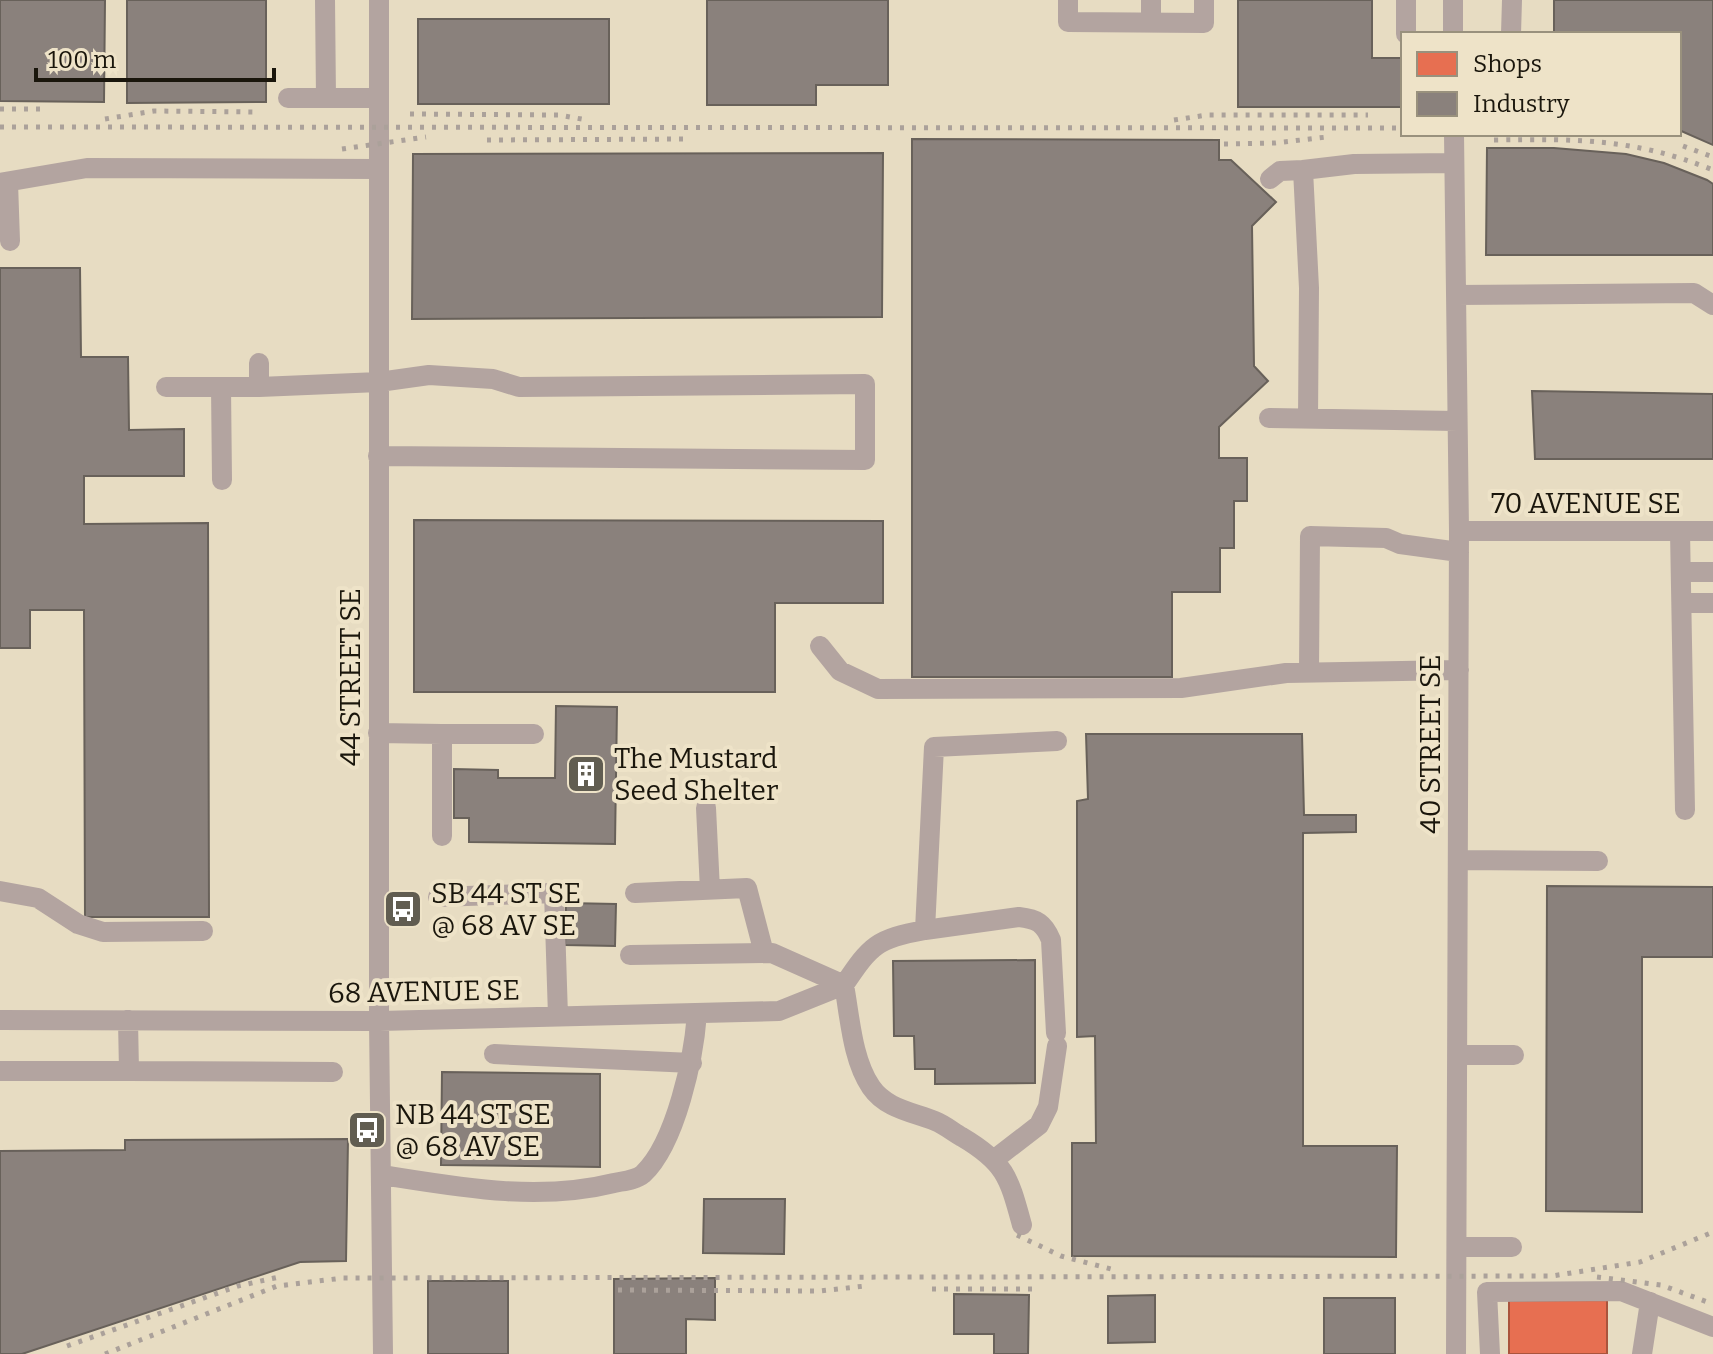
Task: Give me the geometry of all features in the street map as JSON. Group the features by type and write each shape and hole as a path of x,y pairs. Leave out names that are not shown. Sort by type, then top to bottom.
{"street":[{"path":"325,0 326,98"},
{"name":"44 STREET SE","path":"379,0 378,733 383,1354"},
{"path":"1068,0 1068,22 1151,23 1204,23 1204,0"},
{"path":"1151,0 1151,23"},
{"path":"1406,0 1406,32"},
{"path":"1453,0 1453,32"},
{"path":"1511,32 1512,0"},
{"path":"288,98 378,98"},
{"name":"40 STREET SE","path":"1454,136 1459,531 1456,1354"},
{"path":"1270,179 1280,171 1354,164 1454,163"},
{"path":"10,241 4,182 87,168 378,169"},
{"path":"1303,170 1309,288 1308,419"},
{"path":"1456,295 1694,293 1713,305"},
{"path":"259,363 259,387"},
{"path":"166,387 379,382 429,375 493,379 519,387 865,384 865,460 378,456"},
{"path":"221,387 222,480"},
{"path":"1269,418 1457,421"},
{"name":"70 AVENUE SE","path":"1459,531 1713,531"},
{"path":"1680,531 1685,810"},
{"path":"1309,672 1310,536 1386,538 1400,544 1459,552"},
{"path":"1681,572 1713,572"},
{"path":"1682,603 1713,603"},
{"path":"820,646 840,671 878,689 1181,688 1309,672 1459,670"},
{"path":"378,733 534,734"},
{"path":"442,734 442,836"},
{"path":"925,930 934,747 1057,741"},
{"path":"706,808 710,890"},
{"path":"1458,860 1598,861"},
{"path":"635,893 747,888 764,953"},
{"path":"0,891 38,898 78,924 103,932 203,931"},
{"path":"438,897 554,893 558,1016"},
{"path":"995,1159 1039,1125 1048,1107 1057,1039 1051,940 1045,926 1034,919 1019,917 925,930 879,942 867,952 844,985 863,1073 880,1098 905,1112 936,1121 995,1159 1010,1182 1022,1225"},
{"path":"630,955 772,953 844,985"},
{"name":"68 AVENUE SE","path":"0,1020 379,1021 779,1011 844,985"},
{"path":"382,1175 535,1193 588,1189 641,1176 663,1147 692,1063 697,1013"},
{"path":"128,1020 129,1071"},
{"path":"494,1054 692,1063"},
{"path":"1457,1055 1514,1055"},
{"path":"0,1071 333,1072"},
{"path":"1457,1247 1512,1247"},
{"path":"1490,1354 1487,1292 1621,1291 1713,1327"},
{"path":"1642,1354 1650,1302"}],"shaded area":[{"path":"0,0 1713,0 1713,1354 0,1354"}],"building: Shops":[{"path":"1607,1300 1607,1354 1509,1354 1509,1301"}],"building: Industry":[{"path":"0,0 105,0 104,102 0,101"},
{"path":"127,0 266,0 266,102 127,103"},
{"path":"707,0 888,0 888,85 816,85 816,105 707,105"},
{"path":"1238,0 1372,0 1372,58 1401,58 1401,107 1238,107"},
{"path":"1554,0 1713,0 1713,145 1681,131 1681,32 1554,32"},
{"path":"418,19 609,19 609,104 418,104"},
{"path":"912,139 1219,140 1219,160 1231,160 1276,202 1252,226 1254,366 1268,381 1219,427 1219,458 1247,458 1247,501 1234,501 1234,548 1220,548 1220,592 1172,592 1172,677 912,677"},
{"path":"1487,148 1554,148 1626,154 1664,163 1707,180 1713,184 1713,255 1486,255"},
{"path":"883,153 882,317 412,319 413,154"},
{"path":"0,268 80,268 81,357 128,357 129,430 184,429 184,476 84,476 84,524 208,523 209,917 85,917 84,610 30,610 30,648 0,648"},
{"path":"1532,391 1713,394 1713,459 1535,459"},
{"path":"414,520 883,521 883,603 775,603 775,692 414,692"},
{"name":"The Mustard Seed Shelter","path":"556,706 617,707 615,844 469,842 469,818 454,818 454,769 498,770 498,778 555,778"},
{"path":"1086,734 1302,734 1304,815 1356,815 1356,832 1303,833 1303,1146 1397,1146 1396,1257 1072,1256 1072,1143 1096,1143 1095,1036 1077,1037 1077,801 1088,799"},
{"path":"1547,886 1713,887 1713,957 1642,957 1642,1212 1546,1211"},
{"path":"566,903 616,904 615,946 565,945"},
{"path":"1035,960 1035,1083 935,1084 935,1069 915,1069 914,1036 894,1036 893,961"},
{"path":"442,1072 600,1074 600,1167 441,1165"},
{"path":"348,1139 346,1261 300,1262 22,1354 0,1354 0,1151 125,1150 125,1140"},
{"path":"704,1199 785,1199 784,1254 703,1253"},
{"path":"715,1278 715,1320 686,1319 686,1354 614,1354 614,1279"},
{"path":"428,1281 508,1281 508,1354 428,1354"},
{"path":"954,1294 1029,1295 1028,1354 994,1354 994,1334 954,1334"},
{"path":"1155,1295 1155,1342 1108,1343 1108,1296"},
{"path":"1324,1298 1395,1298 1395,1354 1324,1354"}],"railway":[{"path":"0,109 43,109"},
{"path":"105,119 154,111 259,112"},
{"path":"410,114 559,115 587,120"},
{"path":"1174,120 1207,115 1368,115"},
{"path":"0,127 1401,128"},
{"path":"342,149 426,137"},
{"path":"1224,144 1275,143 1327,137"},
{"path":"487,140 691,139"},
{"path":"1494,140 1579,141 1631,146 1684,159 1713,170"},
{"path":"1683,146 1713,157"},
{"path":"105,1354 277,1286 343,1278 1552,1276 1640,1262 1713,1232"},
{"path":"1017,1235 1061,1256 1111,1269"},
{"path":"67,1346 238,1286 279,1277"},
{"path":"1597,1277 1661,1285 1713,1304"},
{"path":"618,1290 820,1291 865,1286"},
{"path":"932,1289 1032,1289"}],"place":[{"name":"The Mustard Seed Shelter","path":"586,774"},
{"name":"SB 44 ST SE @ 68 AV SE","path":"403,909"},
{"name":"NB 44 ST SE @ 68 AV SE","path":"367,1130"}]}
